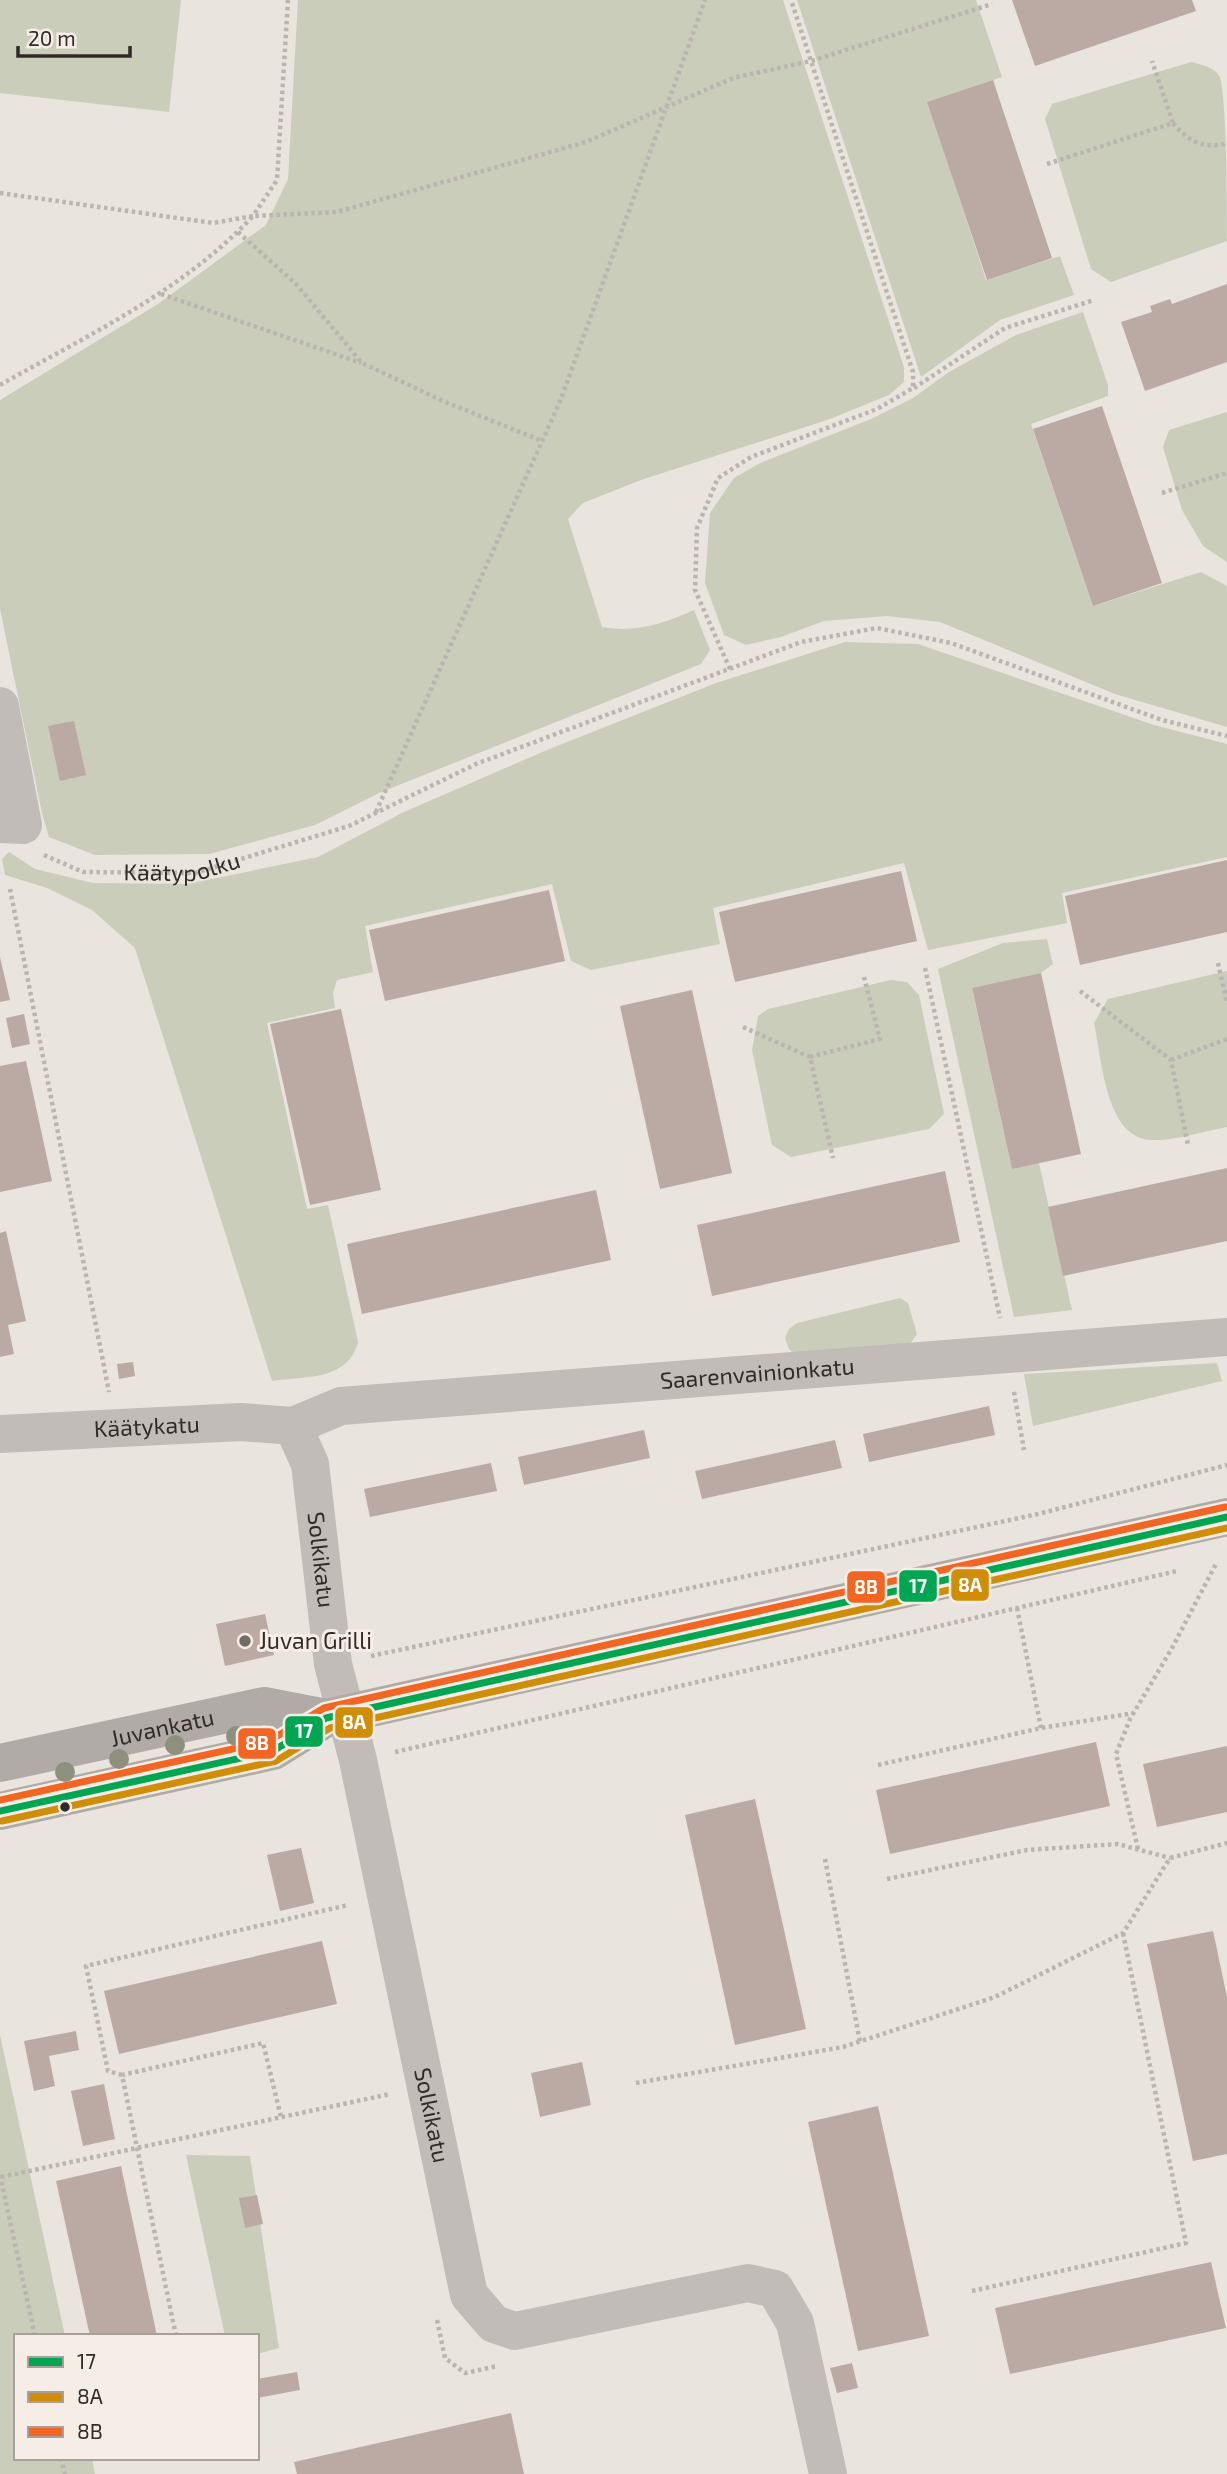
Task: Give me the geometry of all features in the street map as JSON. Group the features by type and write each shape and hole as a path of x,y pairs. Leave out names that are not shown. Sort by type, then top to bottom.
{"main road":[{"name":"Juvankatu","path":"0,1811 273,1751 336,1715 1227,1517"},
{"name":"Juvankatu","path":"0,1763 264,1706 336,1715"}],"street":[{"path":"0,706 12,824"},
{"name":"Saarenvainionkatu","path":"293,1426 341,1406 1227,1337"},
{"name":"Käätykatu","path":"0,1434 116,1426 241,1423 293,1426"},
{"name":"Solkikatu","path":"293,1426 310,1464 333,1664 336,1715 358,1760 469,2295 494,2324 515,2331 748,2283 775,2289 795,2323 828,2474"}],"path":[{"path":"0,385 161,294 238,232 253,216 277,180 288,0"},
{"path":"376,813 561,400 705,0"},
{"path":"791,0 870,233 913,372 914,388"},
{"path":"0,193 213,223 253,216 337,212 586,142 733,78 811,61 992,4"},
{"path":"1152,61 1173,123 1186,139 1211,146 1227,144"},
{"path":"1047,164 1173,123"},
{"path":"238,232 296,284 362,363"},
{"path":"161,294 362,363 443,401 542,441"},
{"path":"730,668 695,590 697,528 718,478 751,457 877,409 1005,328 1094,300"},
{"path":"1162,493 1227,473"},
{"name":"Käätypolku","path":"12,824 40,854 83,872 195,873 349,826 476,764 801,642 877,628 951,643 1162,720 1227,736"},
{"path":"10,889 116,1426"},
{"path":"1218,963 1227,1003"},
{"path":"925,968 1002,1326"},
{"path":"743,1027 810,1057 880,1040 864,977"},
{"path":"1080,991 1171,1059 1188,1145"},
{"path":"1171,1059 1227,1039"},
{"path":"810,1057 833,1158"},
{"path":"333,1664 1038,1514 1227,1465"},
{"path":"1203,1565 1227,1559"},
{"path":"1138,1849 1116,1754 1134,1713 1217,1562"},
{"path":"358,1760 1190,1568"},
{"path":"1017,1608 1041,1728"},
{"path":"878,1765 1041,1728 1134,1713"},
{"path":"887,1879 1027,1850 1118,1844 1170,1858 1227,1843"},
{"path":"636,2083 860,2042 995,1997 1123,1933 1170,1858"},
{"path":"825,1859 860,2042"},
{"path":"281,2117 263,2042 122,2074 108,2071 86,1966 387,1896"},
{"path":"972,2291 1186,2243 1123,1933"},
{"path":"122,2074 176,2334"},
{"path":"35,2334 0,2176 394,2093 397,2106"},
{"path":"437,2318 445,2358 465,2372 509,2364"}],"green space":[{"path":"0,0 181,0 169,112 0,93"},
{"path":"298,0 783,0 904,367 904,382 889,395 830,419 641,480 583,503 568,519 602,627 626,629 649,626 694,610 710,650 701,664 379,793 315,825 209,854 95,855 49,837 42,813 0,609 0,400 158,304 266,225 288,179"},
{"path":"797,0 976,0 1002,77 928,102 986,280 1060,256 1074,295 1000,320 921,377"},
{"path":"1191,62 1211,68 1220,77 1225,132 1227,241 1111,282 1091,269 1045,119 1052,104"},
{"path":"1083,312 1108,385 1108,396 1031,424 1093,606 1201,572 1227,586 1227,727 1115,694 940,622 887,616 824,621 781,637 746,645 724,635 705,583 710,513 734,478 760,463 871,419 913,398 949,372 1016,335"},
{"path":"1227,412 1227,562 1203,546 1182,510 1163,447 1169,430"},
{"path":"845,642 918,644 1154,725 1227,744 1227,857 1062,893 1067,923 928,950 904,863 713,908 720,944 591,970 571,961 552,884 365,926 373,972 337,980 333,993 335,1008 267,1023 307,1209 328,1205 358,1342 353,1355 335,1370 312,1377 272,1381 135,948 92,910 47,888 5,875 2,859 9,852 35,869 93,883 188,884 318,857 404,812 547,750 716,683"},
{"path":"1047,939 1053,964 1041,973 972,989 1012,1169 1039,1163 1072,1310 1014,1317 938,969 1003,943"},
{"path":"1227,971 1227,1127 1161,1140 1136,1136 1124,1126 1108,1094 1094,1023 1108,999"},
{"path":"891,980 907,982 919,995 944,1114 929,1129 791,1157 772,1145 752,1050 758,1016 768,1009"},
{"path":"900,1298 908,1303 917,1334 910,1344 797,1355 789,1349 785,1338 789,1329 797,1323"},
{"path":"1217,1363 1222,1381 1033,1426 1024,1374"},
{"path":"0,2035 65,2334 14,2334 14,2460 92,2460 95,2474 0,2474"},
{"path":"186,2155 250,2156 279,2348 259,2353 259,2334 225,2334"}],"building":[{"path":"1012,0 1192,0 1196,11 1035,66"},
{"path":"993,80 1052,258 987,280 927,102"},
{"path":"1227,284 1227,362 1145,391 1121,322 1152,312 1150,306 1170,299 1172,304"},
{"path":"1102,406 1162,583 1093,606 1033,429"},
{"path":"74,721 86,775 60,781 48,726"},
{"path":"1227,860 1227,932 1080,965 1065,896"},
{"path":"901,871 917,941 735,982 719,912"},
{"path":"549,890 565,961 385,1001 369,930"},
{"path":"0,957 10,1000 0,1002"},
{"path":"1041,973 1081,1154 1012,1169 972,988"},
{"path":"692,990 732,1173 660,1189 620,1006"},
{"path":"341,1009 381,1190 310,1205 270,1024"},
{"path":"24,1014 30,1044 12,1048 6,1018"},
{"path":"26,1061 52,1181 0,1192 0,1066"},
{"path":"1227,1168 1227,1241 1063,1276 1048,1207"},
{"path":"945,1171 960,1242 712,1296 697,1225"},
{"path":"596,1190 611,1260 362,1314 347,1244"},
{"path":"6,1231 26,1321 8,1325 14,1354 0,1357 0,1233"},
{"path":"133,1362 135,1376 119,1379 117,1364"},
{"path":"989,1406 995,1435 869,1462 863,1434"},
{"path":"644,1430 650,1458 524,1485 518,1457"},
{"path":"835,1440 842,1468 702,1499 695,1471"},
{"path":"491,1463 497,1491 370,1517 364,1489"},
{"path":"265,1614 274,1655 225,1666 216,1624"},
{"path":"1096,1742 1110,1806 890,1854 876,1790"},
{"path":"1227,1746 1227,1812 1157,1827 1143,1764"},
{"path":"755,1799 806,2029 735,2045 685,1815"},
{"path":"301,1848 314,1903 280,1911 267,1855"},
{"path":"1213,1931 1227,1997 1227,2154 1193,2161 1147,1944"},
{"path":"322,1941 337,2004 119,2054 104,1991"},
{"path":"76,2031 79,2050 49,2056 55,2086 34,2091 24,2041"},
{"path":"582,2062 591,2105 540,2117 531,2073"},
{"path":"104,2084 115,2139 83,2146 71,2091"},
{"path":"878,2106 929,2336 858,2351 808,2122"},
{"path":"121,2166 157,2334 90,2334 56,2181"},
{"path":"257,2195 263,2224 245,2228 239,2198"},
{"path":"1211,2262 1226,2328 1010,2374 995,2308"},
{"path":"852,2363 858,2388 837,2393 830,2368"},
{"path":"297,2372 300,2390 259,2398 259,2379"},
{"path":"511,2413 524,2474 297,2474 294,2462"}],"transit line":[{"name":"8B","path":"0,1800 269,1741 324,1708 1225,1507"},
{"name":"17","path":"0,1811 273,1751 326,1718 1227,1517"},
{"name":"8A","path":"2,1821 276,1761 330,1728 1227,1528"}],"place":[{"name":"Juvan Grilli","path":"245,1641"}]}
